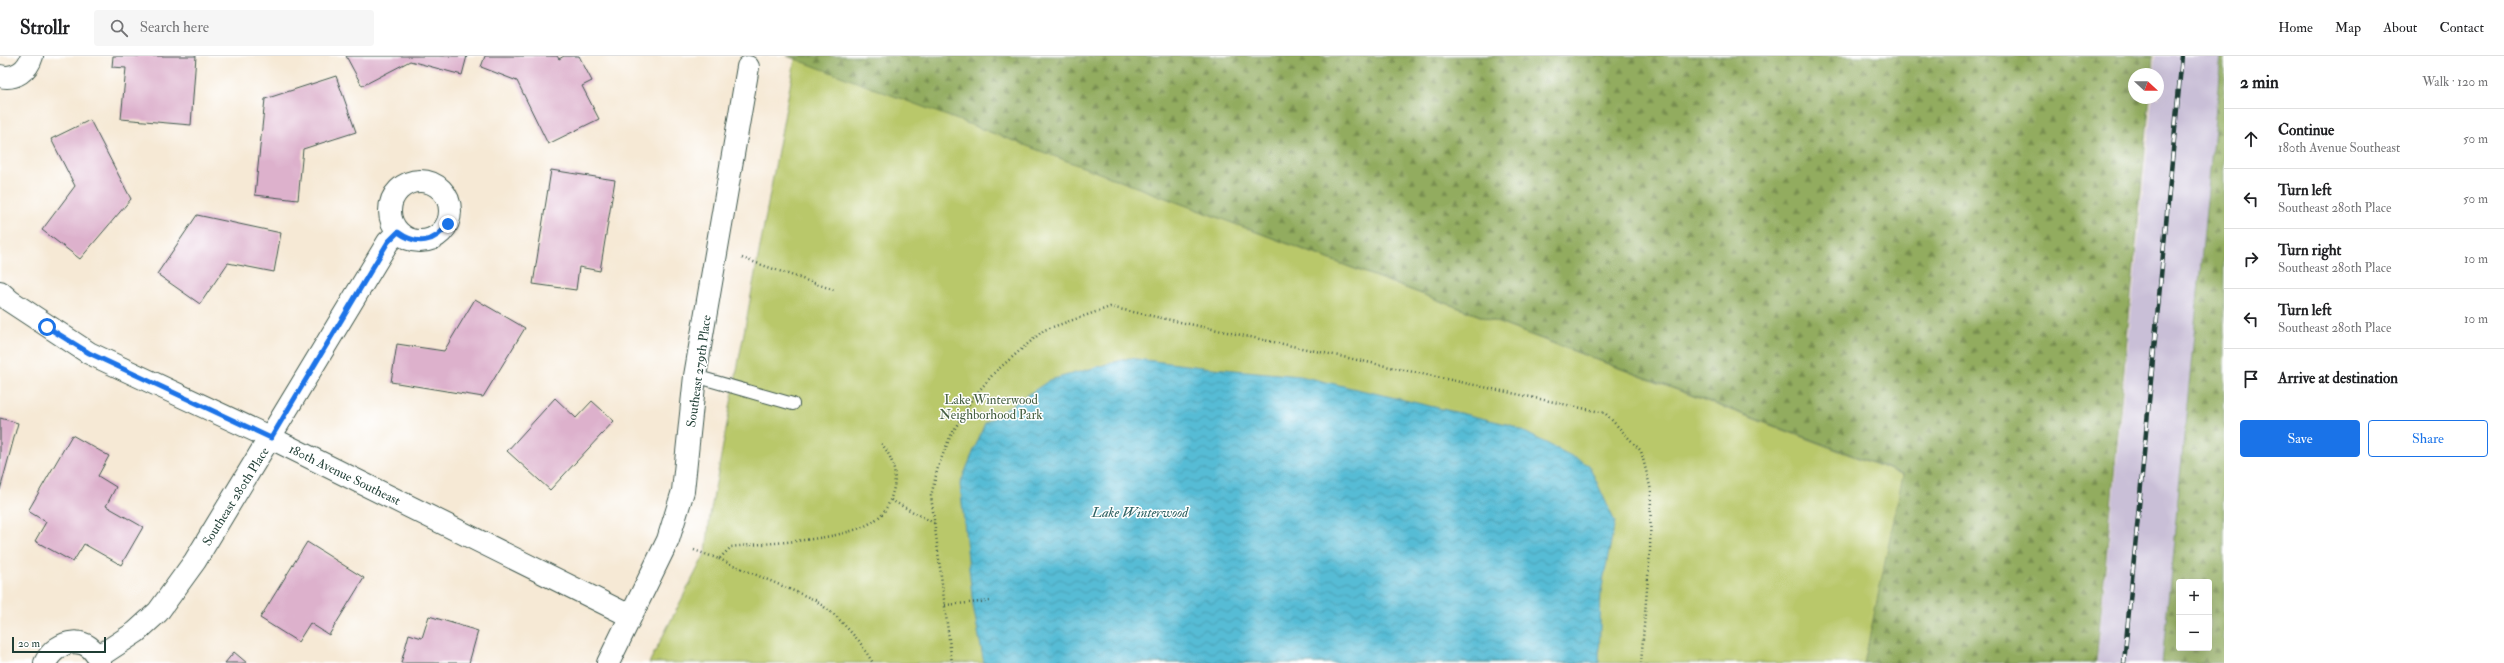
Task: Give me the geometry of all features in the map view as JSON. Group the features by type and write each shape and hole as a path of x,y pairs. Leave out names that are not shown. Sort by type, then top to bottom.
{"street":[{"path":"0,76 14,76 23,71 32,56"},
{"name":"Southeast 279th Place","path":"608,663 668,540 683,492 695,376 748,67"},
{"name":"Southeast 280th Place","path":"45,663 50,653 59,646 70,642 81,643 91,648 99,660 136,632 158,612 195,561 271,438 388,242 398,232"},
{"name":"180th Avenue Southeast","path":"0,292 10,301 89,353 271,438 630,616"}],"lane":[{"path":"695,376 793,404"}],"path":[{"path":"717,249 834,290"},
{"path":"952,663 932,496 938,467 950,437 972,399 995,372 1044,330 1110,307 1605,413 1641,451 1651,490 1650,552 1641,663"},
{"path":"719,559 731,547 844,534 866,525 881,516 891,500 895,485 894,466 881,443"},
{"path":"891,500 935,524"},
{"path":"668,540 719,559 815,600 836,616 859,642 873,663"},
{"path":"945,605 991,601"}],"shaded area":[{"path":"2156,56 2221,56 2162,663 2097,663 2151,104 2164,104 2164,68 2155,68"}],"green space":[{"path":"787,56 2154,56 2153,68 2128,68 2128,104 2149,104 2096,663 1864,663 1903,474"},
{"path":"2221,56 2224,56 2224,663 2162,663"},
{"name":"Lake Winterwood Neighborhood Park","path":"795,59 1903,475 1864,663 649,663 706,552 710,515"}],"water":[{"name":"Lake Winterwood","path":"1129,358 1202,367 1300,376 1400,399 1511,425 1589,465 1615,522 1601,592 1599,663 984,663 973,606 960,484 985,423 1050,380"}],"building":[{"path":"113,56 196,56 191,125 121,119 126,68 112,67"},
{"path":"346,56 467,56 462,75 410,61 362,86"},
{"path":"485,56 557,56 559,59 564,56 579,56 592,81 582,86 599,119 548,144 517,81 481,67"},
{"path":"336,76 356,132 303,149 298,200 255,195 265,99"},
{"path":"90,120 131,199 80,259 42,230 75,186 51,139"},
{"path":"551,170 615,180 600,271 579,267 576,290 533,284"},
{"path":"197,215 281,233 274,272 228,263 200,304 157,274"},
{"path":"475,299 525,328 483,397 391,382 397,344 444,351"},
{"path":"555,398 576,418 592,401 614,421 550,490 507,451"},
{"path":"0,418 18,423 0,490"},
{"path":"72,435 109,456 98,476 116,487 106,506 143,527 121,565 84,544 73,562 35,541 46,522 28,511"},
{"path":"307,542 364,578 329,635 310,623 298,642 260,618"},
{"path":"429,616 478,631 469,663 401,663 409,634 422,638"},
{"path":"234,652 247,663 225,663"}],"railway":[{"path":"2124,663 2182,56"}],"route":[{"path":"47,327 89,353 271,438 388,242 398,232 408,239 419,242 431,240 441,233 448,224"}]}
